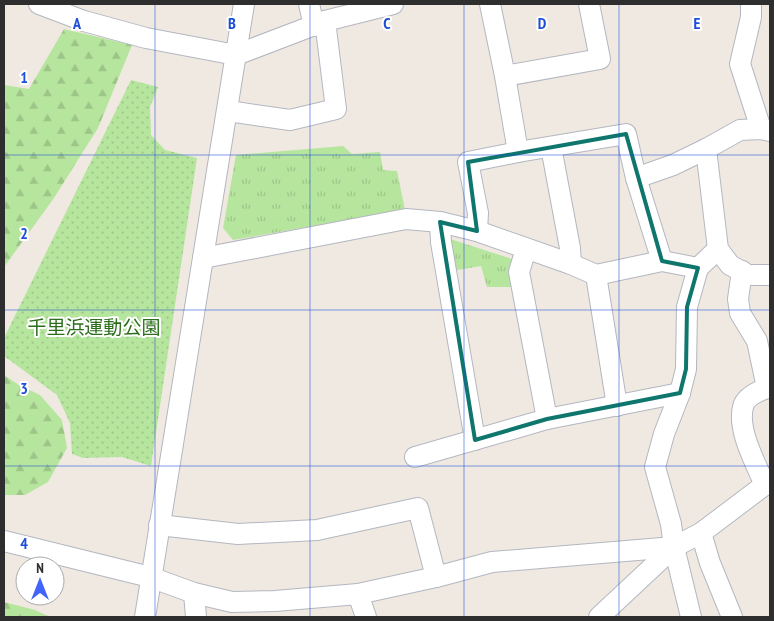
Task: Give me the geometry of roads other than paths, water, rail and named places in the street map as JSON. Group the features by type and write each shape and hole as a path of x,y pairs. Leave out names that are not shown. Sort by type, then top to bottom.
{"street":[{"path":"39,4 84,21 146,38 236,55 319,24 382,5"},
{"path":"145,617 244,4"},
{"path":"228,111 290,120 336,109 319,24 309,4"},
{"path":"490,4 518,152"},
{"path":"505,76 600,59 589,4"},
{"path":"636,178 673,165 740,130 766,130 740,64 751,17 751,4"},
{"path":"477,231 478,213 468,162 626,134 636,178 662,261"},
{"path":"551,147 570,248 571,264"},
{"path":"706,149 718,249 730,264 748,275 770,275"},
{"path":"203,258 406,219 440,222 477,231 571,264 596,275 662,261 698,268"},
{"path":"440,222 441,242 475,440"},
{"path":"526,248 519,272 547,419"},
{"path":"691,617 674,547 671,524 655,467 686,370 687,307 698,268 718,249"},
{"path":"599,617 674,547 700,534 767,483 742,428 743,405 752,395 769,387 757,341 740,313 738,299 742,271"},
{"path":"596,275 617,406"},
{"path":"415,457 547,419 680,393"},
{"path":"159,525 238,534 317,530 418,508 436,577"},
{"path":"700,534 732,617"},
{"path":"4,541 150,577 194,593 232,602 276,609 358,594 436,577 492,562 674,547"},
{"path":"194,593 196,617"},
{"path":"358,594 366,617"}],"park label":[{"name":"千里浜運動公園","path":"94,327"}]}
